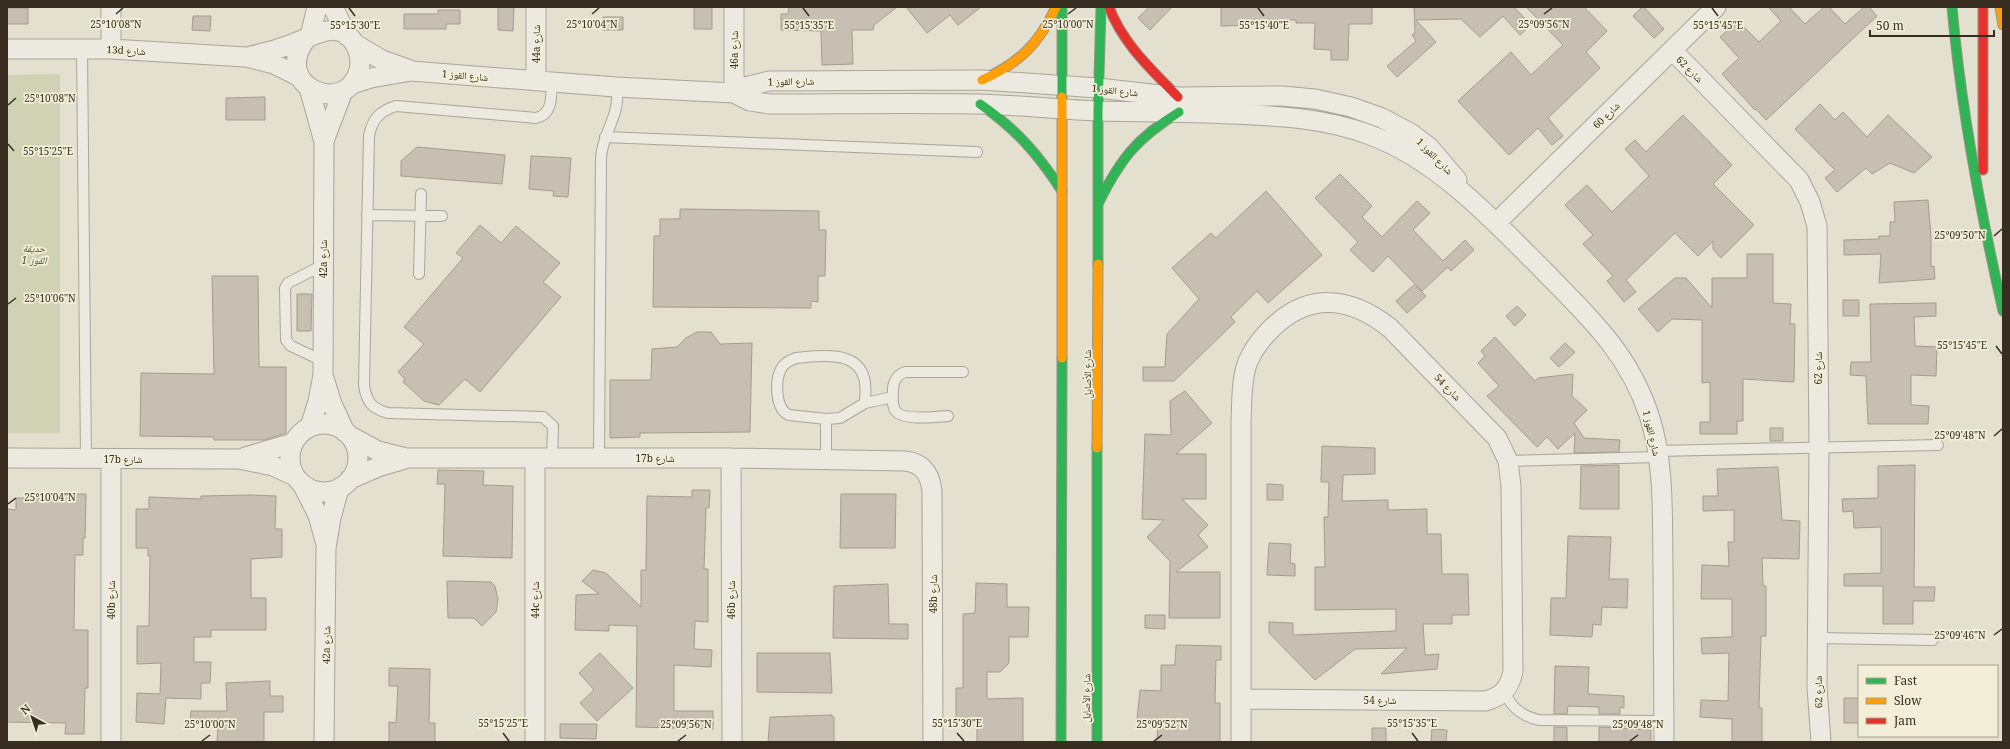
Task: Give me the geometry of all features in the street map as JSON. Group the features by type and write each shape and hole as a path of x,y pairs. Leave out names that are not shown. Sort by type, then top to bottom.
{"main road":[{"path":"982,80 1000,72 1025,55 1045,31 1056,7"},
{"path":"1061,742 1062,7"},
{"name":"شارع الأصايل","path":"1097,742 1097,207 1098,88 1101,7"},
{"path":"1097,207 1114,171 1136,142 1178,104 1123,38 1109,7"},
{"path":"1952,7 1962,105 1980,212 2003,311"},
{"path":"1980,212 1983,124 1983,7"},
{"path":"2000,7 2003,25"},
{"path":"980,104 1001,118 1025,139 1047,166 1062,191"}],"street":[{"path":"111,7 111,49"},
{"path":"317,7 308,37 300,47 297,57 297,68 304,83 325,94 347,87 360,68 360,60 333,7"},
{"name":"44a شارع","path":"536,7 544,82"},
{"name":"46a شارع","path":"734,7 734,93"},
{"name":"شارع 60","path":"1496,223 1716,7"},
{"path":"308,37 319,32 329,30 351,40"},
{"name":"13d شارع","path":"246,57 277,50 308,37"},
{"name":"شارع القوز 1","path":"351,40 382,60 411,71"},
{"name":"13d شارع","path":"7,49 111,49 246,57 274,64 304,83"},
{"name":"شارع 62","path":"1672,50 1798,180 1810,202 1817,226 1819,447 1817,687 1821,742"},
{"name":"شارع القوز 1","path":"347,87 371,78 411,71 616,87 734,93 750,101 769,104 980,104 1098,111 1282,96 1314,99 1351,108 1382,118 1412,134 1444,163 1455,176 1464,193 1496,223 1604,332 1622,358 1638,387 1650,417 1658,454 1662,500 1664,742"},
{"name":"شارع القوز 1","path":"734,93 745,87 769,81 982,80 1098,88 1178,104"},
{"name":"42a شارع","path":"304,83 324,142 323,368 318,401 310,427"},
{"name":"42a شارع","path":"324,142 347,87"},
{"name":"شارع 54","path":"1241,699 1485,701 1496,698 1505,692 1511,682 1513,671 1511,486 1508,461 1503,449 1488,429 1390,328 1379,319 1358,307 1334,302 1308,304 1282,318 1262,339 1247,364 1242,390 1241,699 1241,742"},
{"name":"42a شارع","path":"323,368 332,404 348,434"},
{"path":"322,424 334,426 348,434 358,458 356,468 345,484 327,492 314,490 298,480 290,459 293,443 300,433 310,427 322,424"},
{"name":"17b شارع","path":"348,434 378,451 406,458 731,458 905,461"},
{"name":"17b شارع","path":"239,459 293,443"},
{"name":"17b شارع","path":"7,458 239,459 273,466 298,480"},
{"name":"17b شارع","path":"345,484 378,467 406,458"},
{"name":"46b شارع","path":"731,458 732,742"},
{"name":"40b شارع","path":"111,459 111,742"},
{"name":"44c شارع","path":"535,742 544,459"},
{"name":"48b شارع","path":"905,461 921,466 928,473 932,491 933,742"},
{"name":"42a شارع","path":"298,480 318,515 326,548"},
{"name":"42a شارع","path":"324,742 326,548 331,518 345,484"}],"lane":[{"path":"82,49 86,459"},
{"path":"544,82 549,108 541,117 536,118 396,106 385,109 377,116 371,125 369,136 364,385 365,395 370,404 378,410 388,413 543,417 553,426 544,459"},
{"path":"599,458 601,158 605,137 613,122 617,109 618,96 616,87"},
{"path":"605,137 976,152"},
{"path":"419,274 421,194"},
{"path":"367,215 442,216"},
{"path":"323,265 288,283 285,288 286,336 288,344 323,368"},
{"path":"865,403 864,376 857,365 852,361 840,357 802,357 790,360 781,369 779,375 778,398 781,409 789,415 826,419 846,416 865,403 893,397"},
{"path":"948,416 903,416 895,409 893,397 895,379 905,372 963,372"},
{"path":"826,419 826,460"},
{"path":"1508,461 1819,447 1938,445"},
{"path":"1818,638 1933,640"},
{"path":"1505,692 1508,700 1514,708 1530,718 1540,720 1664,720"}],"green space":[{"name":"حديقة القوز 1","path":"60,74 60,433 7,433 7,75"}],"building":[{"path":"498,7 514,7 513,31 498,30"},
{"path":"694,7 712,7 712,29 694,29"},
{"path":"789,7 897,7 874,25 873,30 852,30 853,64 822,65 821,31 781,30 781,14 788,14"},
{"path":"906,7 981,7 958,25 950,15 927,33"},
{"path":"1149,7 1172,7 1150,30 1138,18"},
{"path":"1221,7 1372,7 1372,24 1349,24 1348,60 1331,60 1331,50 1314,49 1315,23 1296,23 1296,20 1261,20 1261,25 1221,26"},
{"path":"1414,7 1514,7 1531,25 1520,35 1503,16 1480,37 1461,19 1416,20 1436,42 1397,77 1387,66 1416,41 1412,35 1415,33"},
{"path":"1526,7 1584,7 1607,31 1586,52 1600,68 1548,118 1563,136 1552,145 1538,128 1509,155 1458,101 1511,52 1531,75 1563,45"},
{"path":"1642,7 1644,7 1664,29 1654,38 1633,16"},
{"path":"1768,7 1789,7 1805,24 1824,7 1829,7 1845,24 1864,7 1869,7 1877,16 1766,120 1722,74 1739,58 1720,37 1738,21 1759,42 1781,21"},
{"path":"7,8 28,8 28,24 7,24"},
{"path":"438,10 460,10 460,24 446,24 446,29 404,29 404,14 438,14"},
{"path":"193,16 211,16 210,31 192,30"},
{"path":"603,17 623,17 623,30 603,30"},
{"path":"265,97 265,120 226,120 226,98"},
{"path":"1820,104 1835,120 1843,112 1867,137 1888,115 1932,157 1914,173 1890,163 1872,174 1866,168 1837,192 1825,178 1835,170 1795,129"},
{"path":"1683,115 1732,165 1713,184 1754,225 1721,258 1713,249 1713,241 1698,256 1675,233 1626,280 1636,292 1624,302 1607,281 1613,276 1583,244 1593,235 1565,205 1587,185 1612,212 1649,176 1625,149 1635,140 1646,152"},
{"path":"417,147 505,155 502,184 401,176 401,161"},
{"path":"531,156 571,158 568,197 553,196 554,191 529,189"},
{"path":"1340,174 1372,206 1362,217 1382,237 1417,201 1430,213 1413,230 1443,261 1465,240 1474,250 1451,271 1448,267 1422,291 1416,286 1426,296 1407,313 1396,301 1415,284 1388,256 1373,272 1350,250 1358,242 1315,198"},
{"path":"1266,191 1322,255 1268,303 1257,291 1231,317 1235,322 1174,381 1143,381 1143,367 1165,367 1167,334 1199,299 1172,268 1211,233 1216,238"},
{"path":"1928,200 1931,237 1931,267 1934,266 1935,279 1879,283 1881,254 1844,255 1844,240 1879,239 1879,236 1890,236 1890,222 1895,222 1894,202"},
{"path":"680,209 819,211 819,230 826,230 825,276 818,276 818,302 811,301 811,308 653,307 654,236 660,236 660,219 680,219"},
{"path":"480,225 501,243 516,226 560,263 543,282 561,297 480,392 465,379 439,405 424,401 403,382 405,379 398,372 424,344 404,327 463,258 456,253"},
{"path":"1747,254 1773,254 1773,303 1791,304 1790,324 1795,324 1794,382 1743,379 1743,421 1737,421 1737,434 1700,434 1700,422 1710,422 1710,382 1702,383 1702,320 1672,319 1658,332 1638,309 1675,278 1686,278 1712,308 1712,278 1747,278"},
{"path":"212,276 258,276 259,367 286,367 286,433 264,440 214,440 214,437 140,436 141,373 214,374"},
{"path":"297,294 312,294 311,331 297,331"},
{"path":"1843,300 1859,300 1859,316 1843,316"},
{"path":"1936,303 1936,316 1914,317 1915,346 1937,347 1936,376 1911,375 1911,405 1929,406 1928,424 1868,424 1866,376 1850,375 1851,362 1871,362 1870,304"},
{"path":"1517,306 1526,315 1515,326 1506,316"},
{"path":"697,332 711,332 720,344 752,343 750,432 640,433 640,437 610,438 610,380 651,380 652,349 677,347 686,338"},
{"path":"1495,337 1535,381 1538,378 1573,374 1572,396 1587,410 1574,423 1584,438 1620,440 1619,452 1574,453 1575,433 1558,449 1547,437 1537,447 1487,396 1499,386 1478,363 1485,356 1481,351"},
{"path":"1565,343 1575,352 1559,367 1550,358"},
{"path":"1185,391 1212,423 1176,454 1206,454 1206,499 1182,499 1208,525 1198,535 1208,547 1176,572 1220,572 1220,618 1169,618 1170,561 1147,537 1164,520 1142,519 1145,434 1171,435 1170,401"},
{"path":"1770,428 1783,428 1783,441 1770,441"},
{"path":"1322,446 1375,448 1375,474 1343,475 1342,501 1388,500 1388,510 1427,509 1427,534 1441,534 1442,574 1468,574 1469,615 1452,615 1452,624 1423,624 1425,655 1439,654 1437,669 1381,674 1407,648 1355,649 1315,680 1269,633 1269,622 1293,623 1293,635 1396,631 1396,609 1315,610 1315,567 1325,567 1324,517 1328,517 1329,482 1321,482"},
{"path":"1619,465 1619,509 1580,509 1581,466"},
{"path":"1915,465 1914,587 1935,587 1934,601 1913,601 1913,624 1883,624 1883,586 1844,586 1844,574 1881,573 1881,527 1854,528 1853,511 1843,512 1842,499 1878,498 1878,466"},
{"path":"1778,467 1782,520 1800,521 1799,559 1762,558 1763,586 1766,586 1766,636 1761,636 1759,708 1762,708 1762,742 1732,742 1732,719 1700,717 1701,700 1728,701 1729,653 1702,654 1701,638 1732,637 1732,599 1701,599 1702,565 1729,566 1728,542 1734,542 1734,510 1703,511 1703,496 1718,496 1717,469"},
{"path":"438,470 484,471 483,485 513,486 512,558 443,556 445,484 437,484"},
{"path":"1267,484 1283,485 1283,500 1267,500"},
{"path":"692,490 710,490 709,508 706,508 704,569 708,569 708,622 695,621 694,649 712,650 711,667 674,665 674,711 713,711 713,729 636,727 637,626 609,625 609,631 575,630 576,595 599,594 582,581 593,570 606,573 641,607 641,570 646,570 647,496 692,497"},
{"path":"54,494 86,494 83,555 75,555 74,630 88,630 88,688 85,688 84,734 65,734 66,723 7,722 7,509 16,510 16,498 54,498"},
{"path":"841,494 896,494 895,548 840,548"},
{"path":"201,496 276,496 275,529 282,529 282,557 251,559 251,598 266,598 266,630 211,630 211,637 194,637 194,662 211,662 210,683 201,683 201,699 166,698 164,724 136,722 137,693 160,694 161,663 137,664 137,626 149,626 150,556 148,556 148,548 136,548 136,509 149,509 149,497 201,499"},
{"path":"1568,536 1611,537 1609,579 1628,579 1627,608 1602,607 1601,625 1593,624 1592,637 1550,635 1551,598 1566,598"},
{"path":"1269,543 1291,544 1290,563 1295,564 1295,576 1267,575"},
{"path":"447,581 491,582 495,586 498,599 496,612 482,626 474,618 448,618"},
{"path":"976,583 1007,584 1007,607 1029,607 1028,637 1009,637 1009,663 1000,672 987,672 987,699 1023,698 1023,742 977,742 977,721 956,721 956,688 963,688 963,614 975,613"},
{"path":"888,584 889,624 908,624 908,639 833,638 834,586"},
{"path":"1145,615 1165,615 1165,629 1145,628"},
{"path":"1176,645 1221,646 1221,660 1216,660 1215,703 1220,703 1220,742 1157,742 1158,722 1137,720 1140,690 1161,691 1161,665 1175,665"},
{"path":"600,653 633,688 597,721 580,703 594,690 579,673"},
{"path":"757,653 830,653 832,693 757,692"},
{"path":"1555,666 1589,667 1588,694 1624,696 1624,708 1620,707 1620,714 1599,714 1599,707 1568,706 1567,714 1554,714"},
{"path":"389,668 430,669 429,723 435,723 435,742 389,742 389,722 396,723 398,686 389,686"},
{"path":"270,681 270,696 283,696 283,712 264,712 264,742 217,742 218,725 190,724 191,711 227,711 226,683"},
{"path":"1844,698 1858,698 1858,723 1844,723"},
{"path":"832,715 832,717 834,717 834,742 768,742 770,717"},
{"path":"560,724 597,724 596,739 560,738"},
{"path":"1554,727 1567,727 1567,742 1554,742"},
{"path":"1599,727 1651,730 1651,742 1599,742"},
{"path":"1372,728 1386,728 1386,742 1372,742"},
{"path":"1432,729 1447,730 1446,742 1431,742"}],"traffic: fast":[{"path":"1062,7 1062,97"},
{"path":"1098,264 1098,111 1101,7"},
{"path":"1952,7 1972,160 2003,311"},
{"path":"980,104 1005,123 1026,143 1062,191"},
{"path":"1099,202 1115,173 1132,150 1152,131 1179,112"},
{"path":"1061,742 1062,358"},
{"path":"1097,448 1097,742"}],"traffic: slow":[{"path":"982,80 1007,67 1026,51 1042,32 1056,7"},
{"path":"2000,7 2003,25"},
{"path":"1062,97 1062,358"},
{"path":"1097,448 1098,264"}],"traffic: jam":[{"path":"1109,7 1122,33 1130,44 1148,66 1178,97"},
{"path":"1983,7 1983,170"}]}
